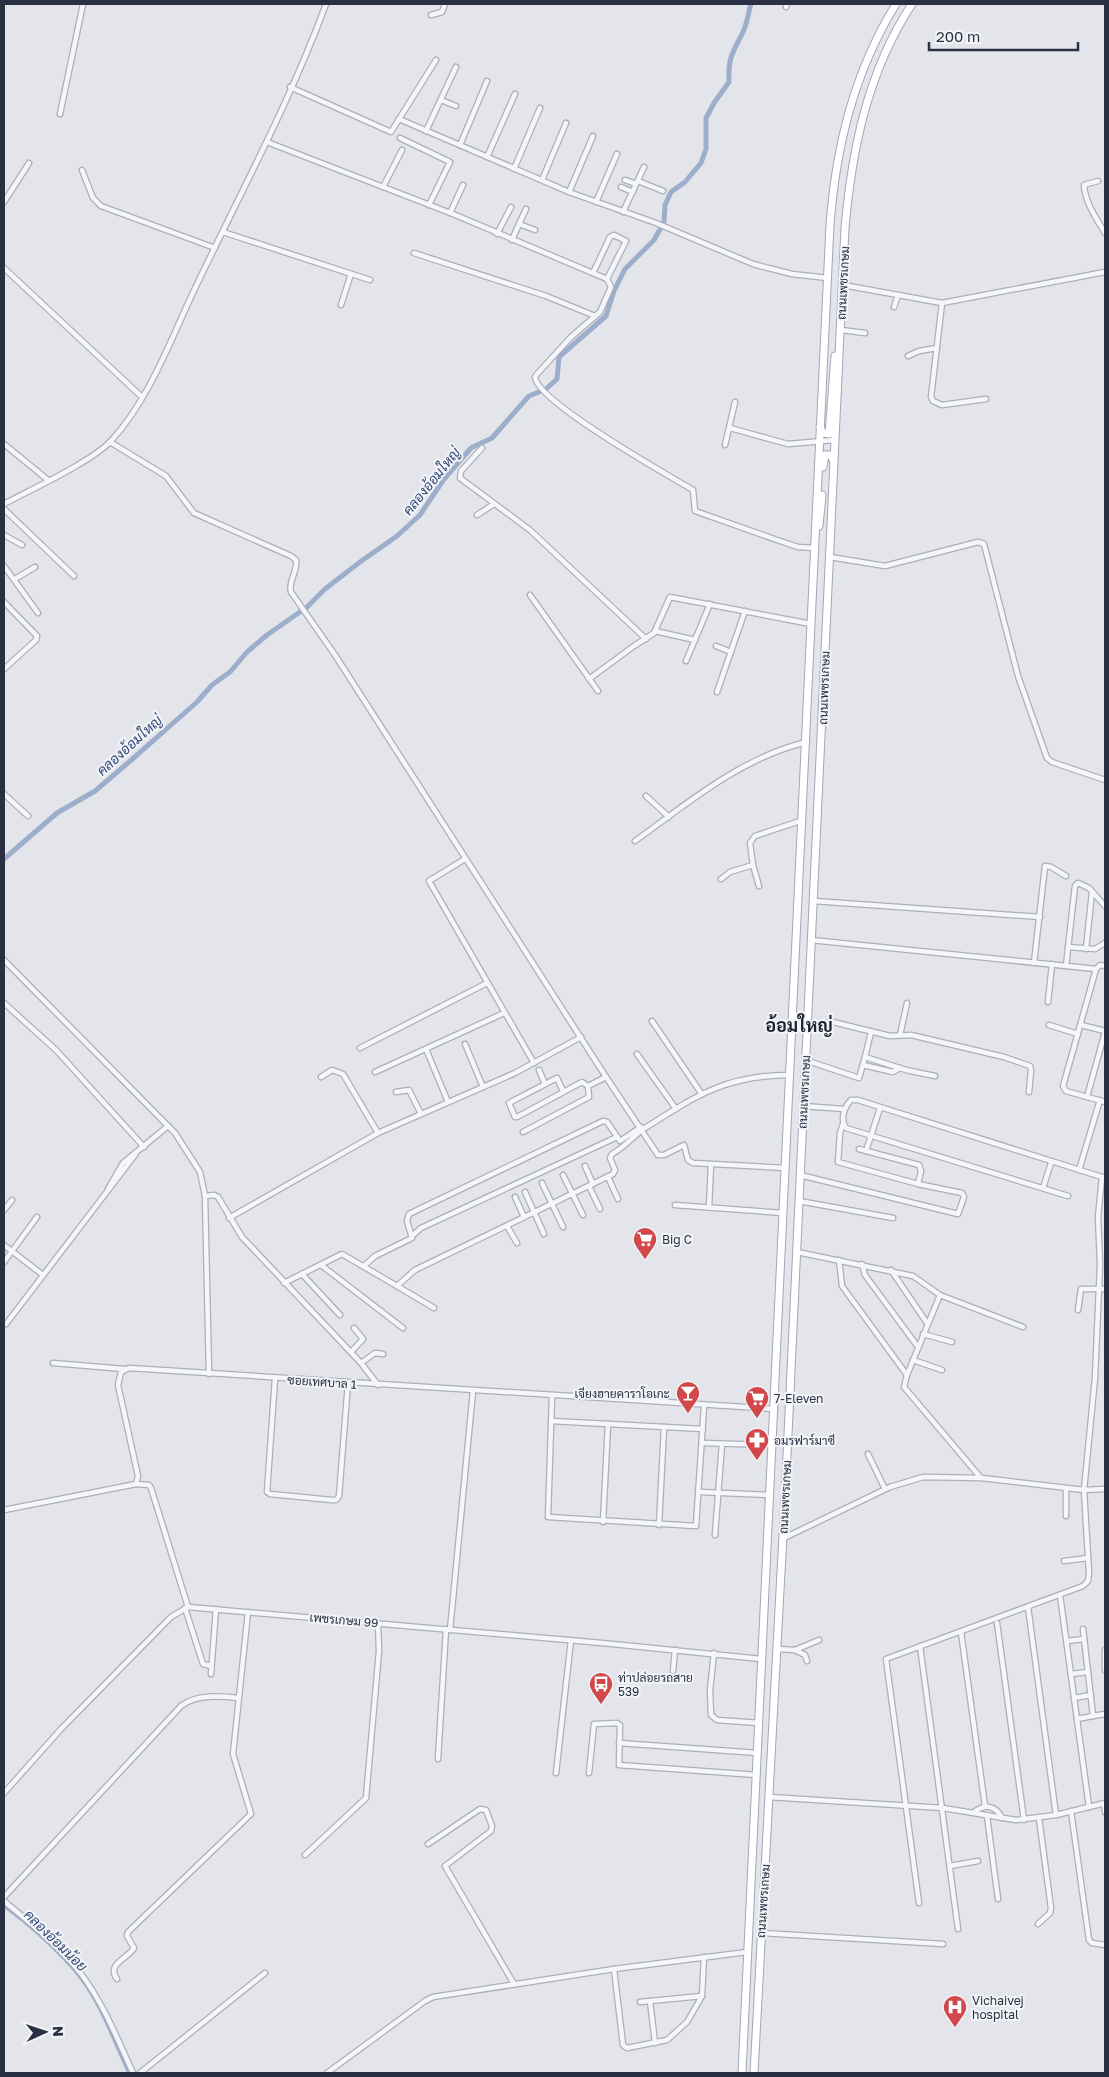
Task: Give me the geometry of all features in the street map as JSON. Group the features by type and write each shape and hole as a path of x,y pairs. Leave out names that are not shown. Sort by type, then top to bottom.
{"main road":[{"name":"ถนนเพชรเกษม","path":"742,2073 833,186 843,131 864,65 896,4"},
{"name":"ถนนเพชรเกษม","path":"754,2073 776,1678 840,330 849,190 858,131 885,53 912,4"},
{"path":"820,427 823,433 829,434 834,365 840,341"},
{"path":"815,539 821,516 825,455 831,455 834,465"},
{"path":"761,1659 776,1666"},
{"path":"761,1677 768,1672 776,1678"}],"street":[{"path":"60,114 83,4"},
{"path":"4,504 91,456 110,442 142,397 267,142 326,4"},
{"path":"431,15 442,12 445,4"},
{"path":"290,87 391,132 436,60"},
{"path":"426,131 456,67"},
{"path":"460,145 486,80"},
{"path":"487,157 515,94"},
{"path":"441,100 456,106"},
{"path":"514,169 540,108"},
{"path":"400,119 569,192 656,223 753,264 792,274 828,278"},
{"path":"542,180 566,123"},
{"path":"569,192 593,136"},
{"path":"400,138 450,162 430,205"},
{"path":"267,142 450,213 607,279 611,287 603,308 564,344 537,374 535,378 536,383 546,394 632,455 693,490 695,511 798,547 815,548"},
{"path":"383,187 402,150"},
{"path":"596,202 618,154"},
{"path":"4,202 29,163"},
{"path":"623,212 644,167"},
{"path":"82,170 93,198 101,206 216,248"},
{"path":"625,180 663,191"},
{"path":"1098,180 1087,182 1084,185 1095,216 1105,233"},
{"path":"450,213 463,185"},
{"path":"621,187 633,192"},
{"path":"497,234 511,207"},
{"path":"512,240 526,210"},
{"path":"519,224 535,230"},
{"path":"223,232 370,280"},
{"path":"593,273 610,238 614,235 626,241 607,279"},
{"path":"414,253 546,296 595,316"},
{"path":"4,268 142,397"},
{"path":"843,285 942,304 1105,272"},
{"path":"342,305 351,274"},
{"path":"894,307 898,295"},
{"path":"942,304 931,397 933,401 942,405 986,399"},
{"path":"840,330 865,333"},
{"path":"908,356 919,351 937,348"},
{"path":"725,445 735,402"},
{"path":"730,428 788,444 835,440"},
{"path":"110,442 166,476 194,513 294,558 297,564 290,589 658,1155 664,1155 684,1145 690,1162 711,1165 786,1168"},
{"path":"4,444 48,480"},
{"path":"482,448 461,471 460,478 556,553 646,639"},
{"path":"477,515 494,504"},
{"path":"4,509 74,576"},
{"path":"4,536 22,545"},
{"path":"830,557 885,566 978,542 984,544 1018,676 1047,758 1052,762 1105,780"},
{"path":"4,566 38,613"},
{"path":"15,579 35,567"},
{"path":"530,595 598,691"},
{"path":"589,679 655,631 670,597 811,624"},
{"path":"4,602 37,636 36,640 4,669"},
{"path":"686,661 710,604"},
{"path":"717,692 745,611"},
{"path":"655,631 695,640"},
{"path":"716,646 731,652"},
{"path":"635,841 713,785 758,760 807,742"},
{"path":"4,794 28,816"},
{"path":"646,796 669,817"},
{"path":"759,886 753,865 750,843 752,838 802,820"},
{"path":"465,859 429,881 534,1063"},
{"path":"724,877 753,865"},
{"path":"1034,963 1045,866 1066,876"},
{"path":"1066,966 1075,886 1078,883 1092,892 1105,906"},
{"path":"1086,949 1092,892"},
{"path":"814,901 1040,917"},
{"path":"811,940 1096,969"},
{"path":"1068,947 1099,948 1105,943"},
{"path":"4,960 168,1126 184,1144 200,1172 205,1196 209,1374"},
{"path":"1048,1002 1052,964"},
{"path":"1079,1170 1103,1101 1063,1089 1096,969 1100,965 1105,966"},
{"path":"360,1048 487,983"},
{"path":"4,1003 56,1050 144,1147"},
{"path":"900,1035 907,1003"},
{"path":"375,1072 504,1012"},
{"path":"652,1021 701,1093"},
{"path":"807,1027 833,1022 871,1032 911,1035 1026,1064 1032,1070 1029,1092"},
{"path":"1049,1025 1078,1034"},
{"path":"1081,1025 1105,1031 1087,1097"},
{"path":"805,1060 859,1078 871,1032"},
{"path":"229,1218 378,1133 534,1063 581,1036"},
{"path":"465,1044 483,1087"},
{"path":"426,1049 448,1102"},
{"path":"637,1054 676,1109"},
{"path":"865,1057 934,1076"},
{"path":"863,1065 893,1072 900,1068"},
{"path":"321,1077 332,1070 343,1074 378,1133"},
{"path":"538,1070 545,1084"},
{"path":"413,1235 407,1218 418,1210 603,1121 608,1122 620,1141 701,1093 733,1081 761,1076 790,1075"},
{"path":"588,1086 606,1077"},
{"path":"563,1091 557,1078 510,1101 515,1117 582,1082 588,1086"},
{"path":"523,1132 589,1097 588,1086"},
{"path":"396,1092 409,1090 421,1114"},
{"path":"800,1175 958,1214 964,1197 962,1193 918,1184 838,1162 844,1109 848,1102 853,1100 1104,1178 1098,1217 1099,1246 1095,1378 1084,1490 1088,1581 1083,1586 1060,1595 887,1658 886,1662 919,1904"},
{"path":"803,1106 844,1109"},
{"path":"866,1151 880,1108"},
{"path":"843,1124 846,1128 1068,1196"},
{"path":"6,1324 135,1155 168,1126"},
{"path":"397,1286 410,1273 608,1177 615,1172 610,1158 612,1154 624,1147 642,1128"},
{"path":"364,1266 375,1256 411,1239 421,1228 617,1137"},
{"path":"859,1149 919,1165 921,1168 918,1184"},
{"path":"1043,1188 1052,1163"},
{"path":"709,1207 711,1165"},
{"path":"585,1166 600,1209"},
{"path":"563,1175 583,1216"},
{"path":"608,1177 618,1199"},
{"path":"542,1184 563,1227"},
{"path":"525,1192 544,1234"},
{"path":"205,1196 214,1195 218,1197 242,1237 351,1352 378,1385"},
{"path":"515,1197 524,1217"},
{"path":"4,1210 12,1200"},
{"path":"799,1201 893,1218"},
{"path":"675,1204 783,1213"},
{"path":"4,1262 37,1218"},
{"path":"507,1226 517,1243"},
{"path":"4,1245 43,1275"},
{"path":"1099,1246 1105,1246"},
{"path":"796,1252 862,1264 913,1276 940,1295 1023,1327"},
{"path":"284,1283 342,1254 434,1308"},
{"path":"839,1260 842,1286 907,1375"},
{"path":"862,1264 865,1275 918,1347"},
{"path":"321,1265 403,1328"},
{"path":"891,1270 927,1322"},
{"path":"302,1274 340,1315"},
{"path":"1078,1310 1081,1289 1105,1290"},
{"path":"940,1295 927,1322 904,1384 906,1390 982,1478"},
{"path":"1097,1314 1105,1314"},
{"path":"351,1352 363,1339 354,1328"},
{"path":"923,1334 952,1342"},
{"path":"361,1363 376,1353 383,1354"},
{"path":"913,1360 942,1370"},
{"name":"ซอยเทศบาล 1","path":"53,1363 275,1379 775,1409"},
{"path":"124,1369 119,1375 118,1384 138,1476 136,1484"},
{"path":"275,1379 268,1493 332,1500 336,1500 339,1496 348,1383"},
{"path":"438,1759 448,1630 473,1391"},
{"path":"552,1396 548,1517 603,1522 696,1526 700,1492 704,1406"},
{"path":"551,1421 703,1429"},
{"path":"603,1522 608,1424"},
{"path":"659,1525 664,1427"},
{"path":"702,1443 773,1445"},
{"path":"716,1535 722,1444"},
{"path":"868,1454 885,1489"},
{"path":"782,1539 885,1489 923,1477 982,1478 1066,1489 1105,1489"},
{"path":"4,1510 136,1484 148,1485 151,1488 204,1664 211,1666"},
{"path":"1066,1489 1066,1516"},
{"path":"700,1492 770,1495"},
{"path":"1064,1561 1088,1558"},
{"path":"1060,1595 1089,1807"},
{"path":"1028,1607 1056,1815"},
{"path":"4,1793 61,1729 171,1617 186,1608"},
{"name":"เพชรเกษม 99","path":"186,1608 571,1640 761,1659"},
{"path":"211,1674 216,1609"},
{"path":"117,1979 113,1972 114,1967 134,1948 127,1936 128,1932 251,1814 233,1761 248,1612"},
{"path":"305,1855 366,1798 379,1651 378,1623"},
{"path":"997,1623 1024,1820"},
{"path":"1083,1629 1093,1716"},
{"path":"961,1632 985,1806"},
{"path":"1067,1642 1084,1639"},
{"path":"556,1773 571,1640"},
{"path":"777,1650 795,1650 819,1640"},
{"path":"920,1646 958,1929"},
{"path":"673,1671 675,1650"},
{"path":"795,1650 805,1655 807,1661"},
{"path":"1105,1650 1105,1670"},
{"path":"714,1653 710,1690 711,1715 717,1720 758,1723"},
{"path":"1071,1674 1088,1672"},
{"path":"1074,1698 1090,1695"},
{"path":"4,1897 181,1706 190,1700 199,1698 220,1696 238,1698"},
{"path":"1077,1719 1105,1714"},
{"path":"589,1773 594,1724 619,1724 619,1765 757,1775"},
{"path":"619,1744 758,1753"},
{"path":"769,1797 943,1808 1024,1820 1071,1812 1104,1803 1105,1812"},
{"path":"974,1812 985,1806 994,1808 1002,1818"},
{"path":"428,1844 480,1809 486,1810 492,1826 491,1831 445,1866 514,1984"},
{"path":"1071,1812 1089,1940 1092,1943 1105,1945"},
{"path":"988,1816 998,1899"},
{"path":"1038,1924 1047,1917 1051,1908 1039,1818"},
{"path":"950,1866 978,1862"},
{"path":"4,1900 70,1960 81,1974 104,2010 133,2073"},
{"path":"761,1933 943,1944"},
{"path":"327,2073 425,2001 448,1994 614,1968 747,1952"},
{"path":"614,1968 622,2045 627,2048 668,2040 687,2022 702,1996 704,1957"},
{"path":"140,2073 266,1973"},
{"path":"640,2002 702,1996"},
{"path":"650,2001 655,2043"}],"waterway":[{"name":"คลองอ้อมใหญ่","path":"4,859 57,813 95,791 197,702 212,685 230,672 247,652 267,635 307,607 325,589 397,536 420,515 444,479 471,448 492,438 529,396 546,389 557,379 559,357 606,316 614,291 625,269 654,240 664,222 665,205 671,192 685,182 701,163 706,149 706,118 729,82 731,56 745,27 751,4"},
{"name":"คลองอ้อมน้อย","path":"4,1905 45,1938 81,1977 102,2011 130,2073"}],"place":[{"name":"Big C","path":"645,1260"},
{"name":"เจียงฮายคาราโอเกะ","path":"688,1414"},
{"name":"7-Eleven","path":"757,1419"},
{"name":"อมรฟาร์มาซี","path":"757,1461"},
{"name":"ท่าปล่อยรถสาย 539","path":"601,1705"},
{"name":"Vichaivej hospital","path":"955,2028"}],"district":[{"name":"อ้อมใหญ่","path":"799,1025"}]}
